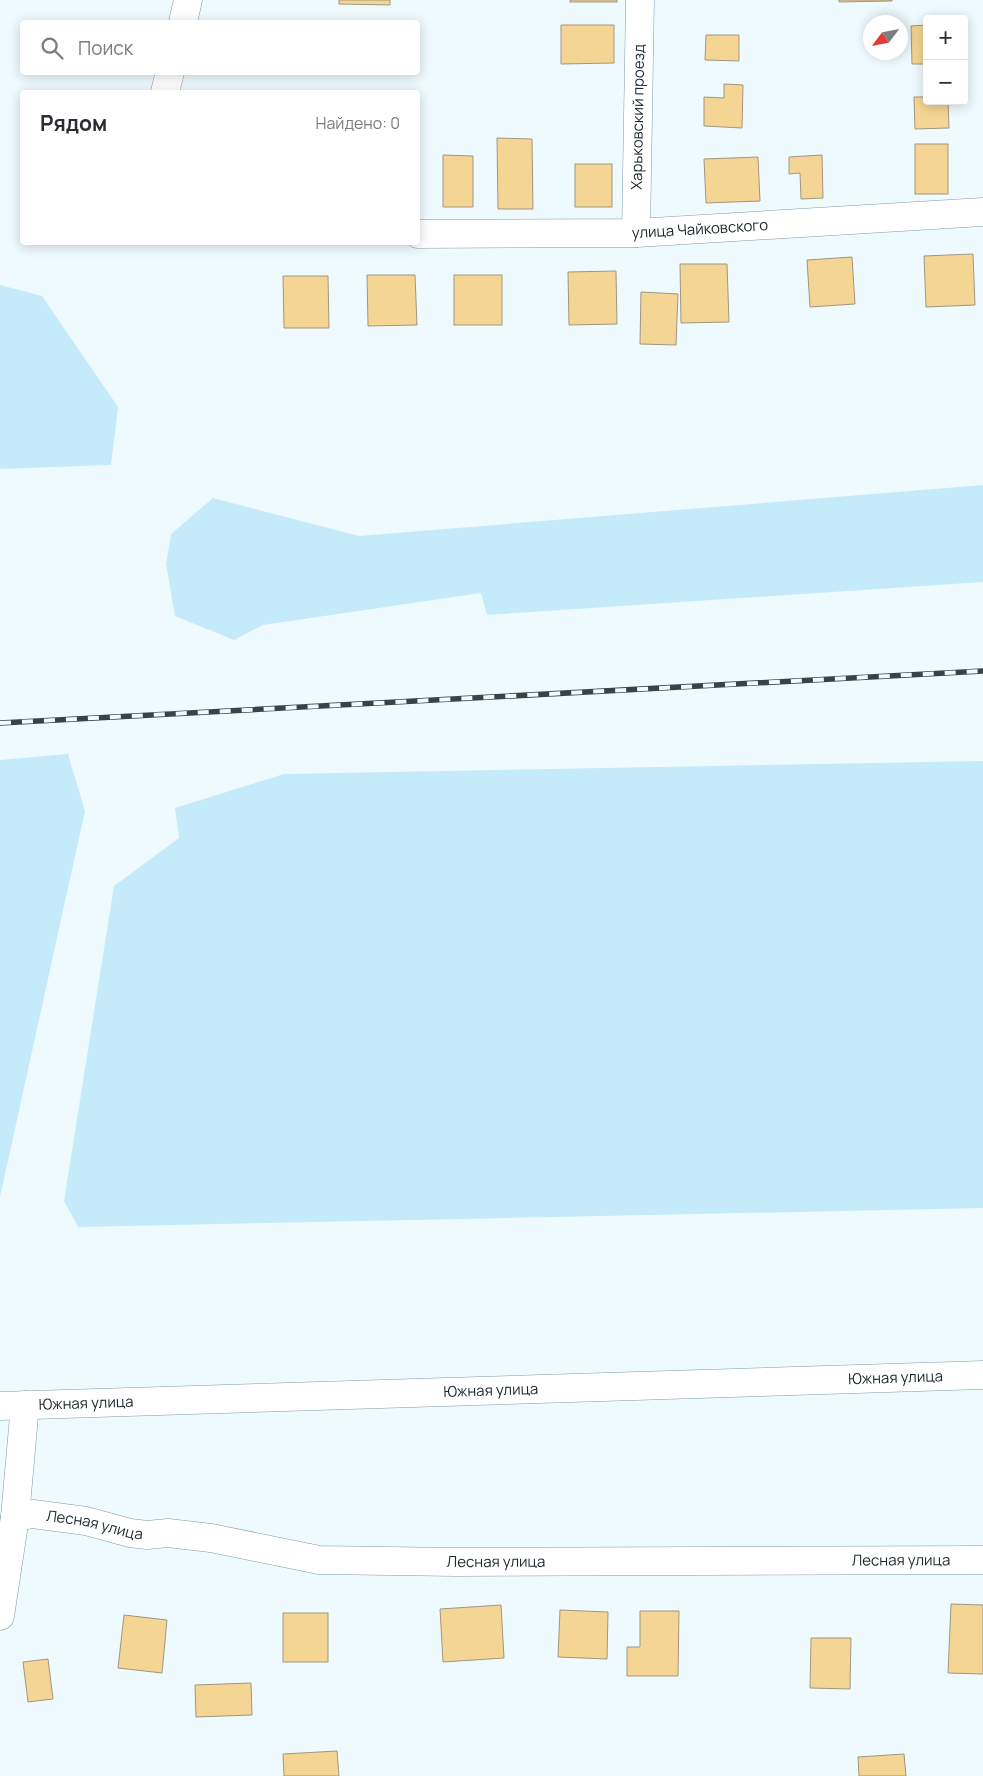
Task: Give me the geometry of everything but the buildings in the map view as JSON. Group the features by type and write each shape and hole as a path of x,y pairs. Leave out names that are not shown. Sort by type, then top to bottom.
{"street":[{"path":"183,20 188,0"},
{"name":"Харьковский проезд","path":"636,233 640,0"},
{"path":"166,90 169,75"},
{"name":"улица Чайковского","path":"420,234 636,233 983,212"},
{"name":"Южная улица","path":"13,1405 983,1375"},
{"path":"0,1616 15,1517 13,1405"},
{"name":"Лесная улица","path":"15,1517 33,1514 86,1521 147,1536 168,1533 211,1538 319,1560 456,1562 983,1560"}],"shaded area":[{"path":"0,285 42,296 118,407 111,465 0,469"},
{"path":"983,485 983,582 487,615 481,593 263,625 234,640 175,616 166,564 171,534 213,498 359,536"},
{"path":"68,754 85,811 0,1197 0,760"},
{"path":"983,761 983,1208 78,1227 64,1201 114,886 179,838 175,808 284,774"}],"railway":[{"path":"0,723 983,671"}]}
